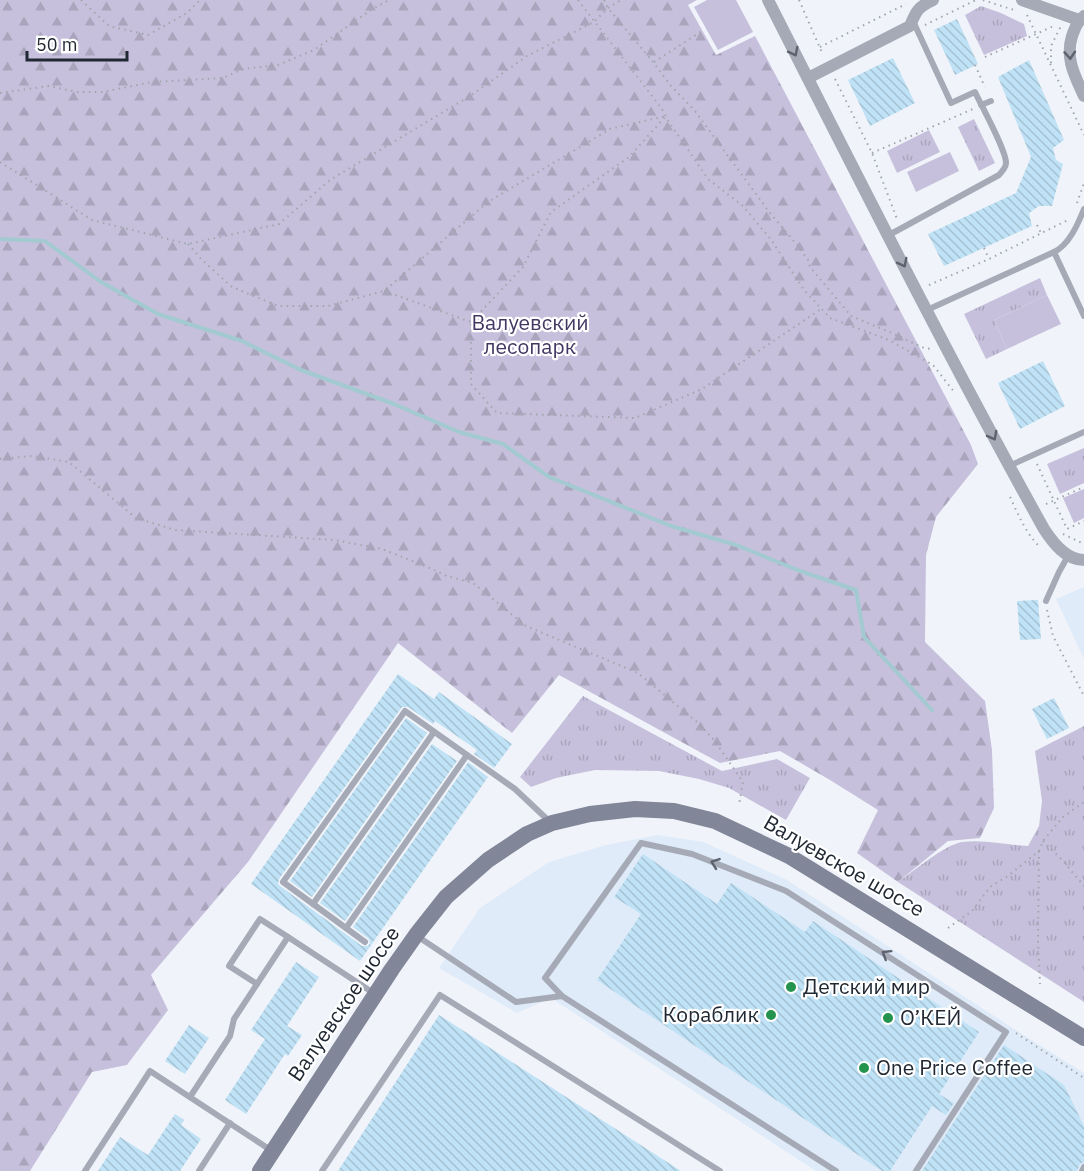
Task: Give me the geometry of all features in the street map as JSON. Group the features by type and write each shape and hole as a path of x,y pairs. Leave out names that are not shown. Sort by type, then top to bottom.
{"main road":[{"name":"Валуевское шоссе","path":"260,1171 416,935 446,897 488,860 527,834 552,823 590,814 635,809 674,811 715,821 789,856 1084,1038"}],"street":[{"path":"768,0 889,235 932,308 1044,539 1068,556 1084,560"},
{"path":"808,78 910,26 917,10 933,0"},
{"path":"1019,5 1082,18 1075,28 1069,56 1073,72 1084,96"}],"lane":[{"path":"889,235 999,175 1006,166 1006,160 997,138 975,92 951,103 912,20"},
{"path":"981,105 991,100"},
{"path":"997,138 1006,134"},
{"path":"932,308 1059,250 1077,227 1084,209"},
{"path":"1054,252 1084,316"},
{"path":"1009,466 1084,432"},
{"path":"1046,601 1068,556"},
{"path":"365,942 283,882 405,711 515,789 552,823"},
{"path":"313,904 434,732"},
{"path":"346,928 467,755"},
{"path":"836,1171 562,996 544,978 642,843 692,854 786,891 1006,1032 916,1171"},
{"path":"257,984 229,966 260,919 376,994"},
{"path":"416,935 516,1002 562,996"},
{"path":"190,1097 230,1036 234,1019 288,937"},
{"path":"322,1171 440,995 720,1171"},
{"path":"85,1171 150,1071 273,1151"},
{"path":"199,1171 230,1123"},
{"path":"1082,1171 1084,1167"}],"path":[{"path":"81,0 109,26 148,35 187,13 200,0"},
{"path":"0,93 49,86 77,92 103,92 152,82 223,78 243,69 278,65 314,50 389,0"},
{"path":"578,0 662,109 708,179 743,206 772,241 804,290 821,309 830,318 889,340 933,365 956,395"},
{"path":"604,0 671,86 695,111 770,213 798,246 810,267 851,316 924,348 934,349"},
{"path":"0,162 92,220 188,244 279,224 330,180 470,96 527,56 594,22 608,8 621,0"},
{"path":"799,0 819,47 872,153 901,229"},
{"path":"983,0 1019,5"},
{"path":"819,47 908,3"},
{"path":"1027,14 1084,135"},
{"path":"1052,69 1051,46 1064,21"},
{"path":"653,62 702,31"},
{"path":"985,57 1036,34"},
{"path":"975,65 991,100"},
{"path":"872,153 981,105"},
{"path":"188,244 232,287 278,306 328,306 384,291 488,202 610,129 666,116"},
{"path":"666,116 629,157 551,212 523,267 471,322 471,384 497,413 635,418 702,388 821,309"},
{"path":"1074,210 1084,183"},
{"path":"932,308 927,286 1071,219"},
{"path":"1037,225 1041,233"},
{"path":"984,248 989,259"},
{"path":"384,291 471,322"},
{"path":"0,459 32,456 69,462 136,518 175,530 335,540 382,549 447,576 473,583 526,626 638,673 672,700 714,740 743,782 739,805"},
{"path":"1036,462 1067,528 1084,521"},
{"path":"1044,505 1084,487"},
{"path":"1062,532 1084,544"},
{"path":"1046,601 1053,636 1084,696"},
{"path":"1040,984 1039,851 1042,841 1063,818 1084,802"},
{"path":"1042,841 1084,886"},
{"path":"948,928 972,911 990,887 1039,851"}],"shaded area":[{"path":"1084,587 1084,659 1056,599"},
{"path":"658,835 703,842 787,880 1084,1073 1084,1171 816,1171 551,998 517,1013 439,968 480,908 549,862 606,845"}],"green space":[{"name":"Валуевский лесопарк","path":"0,0 697,0 688,5 716,55 755,36 971,445 978,464 936,517 926,555 925,642 985,701 992,750 994,808 980,838 948,841 898,882 857,853 878,810 780,751 720,763 559,675 512,733 398,643 248,862 151,975 168,1010 127,1065 92,1072 30,1171 0,1171"},
{"path":"707,0 736,0 753,32 718,50 694,7"},
{"path":"981,6 1024,24 1027,36 984,55 965,15"},
{"path":"974,119 995,163 979,171 958,127"},
{"path":"929,130 940,152 897,173 887,151"},
{"path":"950,152 959,171 916,192 907,172"},
{"path":"1040,278 1047,295 994,320 1007,349 986,359 964,314"},
{"path":"1047,295 1061,324 1007,349 994,320"},
{"path":"1084,448 1084,483 1060,494 1047,464"},
{"path":"1084,489 1084,518 1074,523 1063,498"},
{"path":"583,696 722,771 777,759 810,778 786,820 729,788 659,771 595,770 556,778 531,787 520,777"},
{"path":"1084,726 1084,1002 898,882 938,853 962,842 1028,846 1039,826 1042,801 1035,751"}],"building":[{"path":"957,19 978,64 955,75 934,30"},
{"path":"893,58 915,103 870,126 848,80"},
{"path":"1029,60 1064,140 1053,148 1056,160 1063,164 1052,206 1039,206 1029,213 1032,226 944,266 928,234 1016,193 1031,157 998,77"},
{"path":"1043,361 1065,406 1020,429 998,383"},
{"path":"1038,600 1041,639 1020,640 1017,601"},
{"path":"398,674 434,699 439,692 512,744 494,768 474,754 477,750 435,721 433,724 408,707 402,707 279,879 280,886 362,946 368,946 369,939 353,927 468,762 488,777 360,961 251,884"},
{"path":"1054,698 1069,728 1047,739 1032,709"},
{"path":"406,718 427,733 312,897 290,881"},
{"path":"432,744 457,761 345,921 320,903"},
{"path":"643,854 717,904 731,883 805,932 813,921 979,1032 939,1094 954,1103 946,1115 932,1106 890,1171 882,1171 597,980 641,914 614,897"},
{"path":"296,962 319,977 287,1026 302,1035 288,1056 285,1054 246,1114 225,1100 265,1039 251,1030"},
{"path":"439,1015 681,1171 338,1171"},
{"path":"189,1025 209,1038 185,1074 165,1061"},
{"path":"1004,1045 1064,1085 1084,1126 1084,1162 1080,1164 1077,1171 922,1171"},
{"path":"175,1114 184,1120 181,1125 201,1139 180,1171 98,1171 120,1137 148,1155"}],"waterway":[{"path":"0,239 45,241 101,282 158,314 242,341 301,370 394,404 459,432 503,444 549,477 671,526 736,545 800,571 856,590 864,637 932,710"}],"place":[{"name":"Детский мир","path":"791,987"},
{"name":"Кораблик","path":"771,1015"},
{"name":"О’КЕЙ","path":"888,1018"},
{"name":"One Price Coffee","path":"864,1068"}]}
